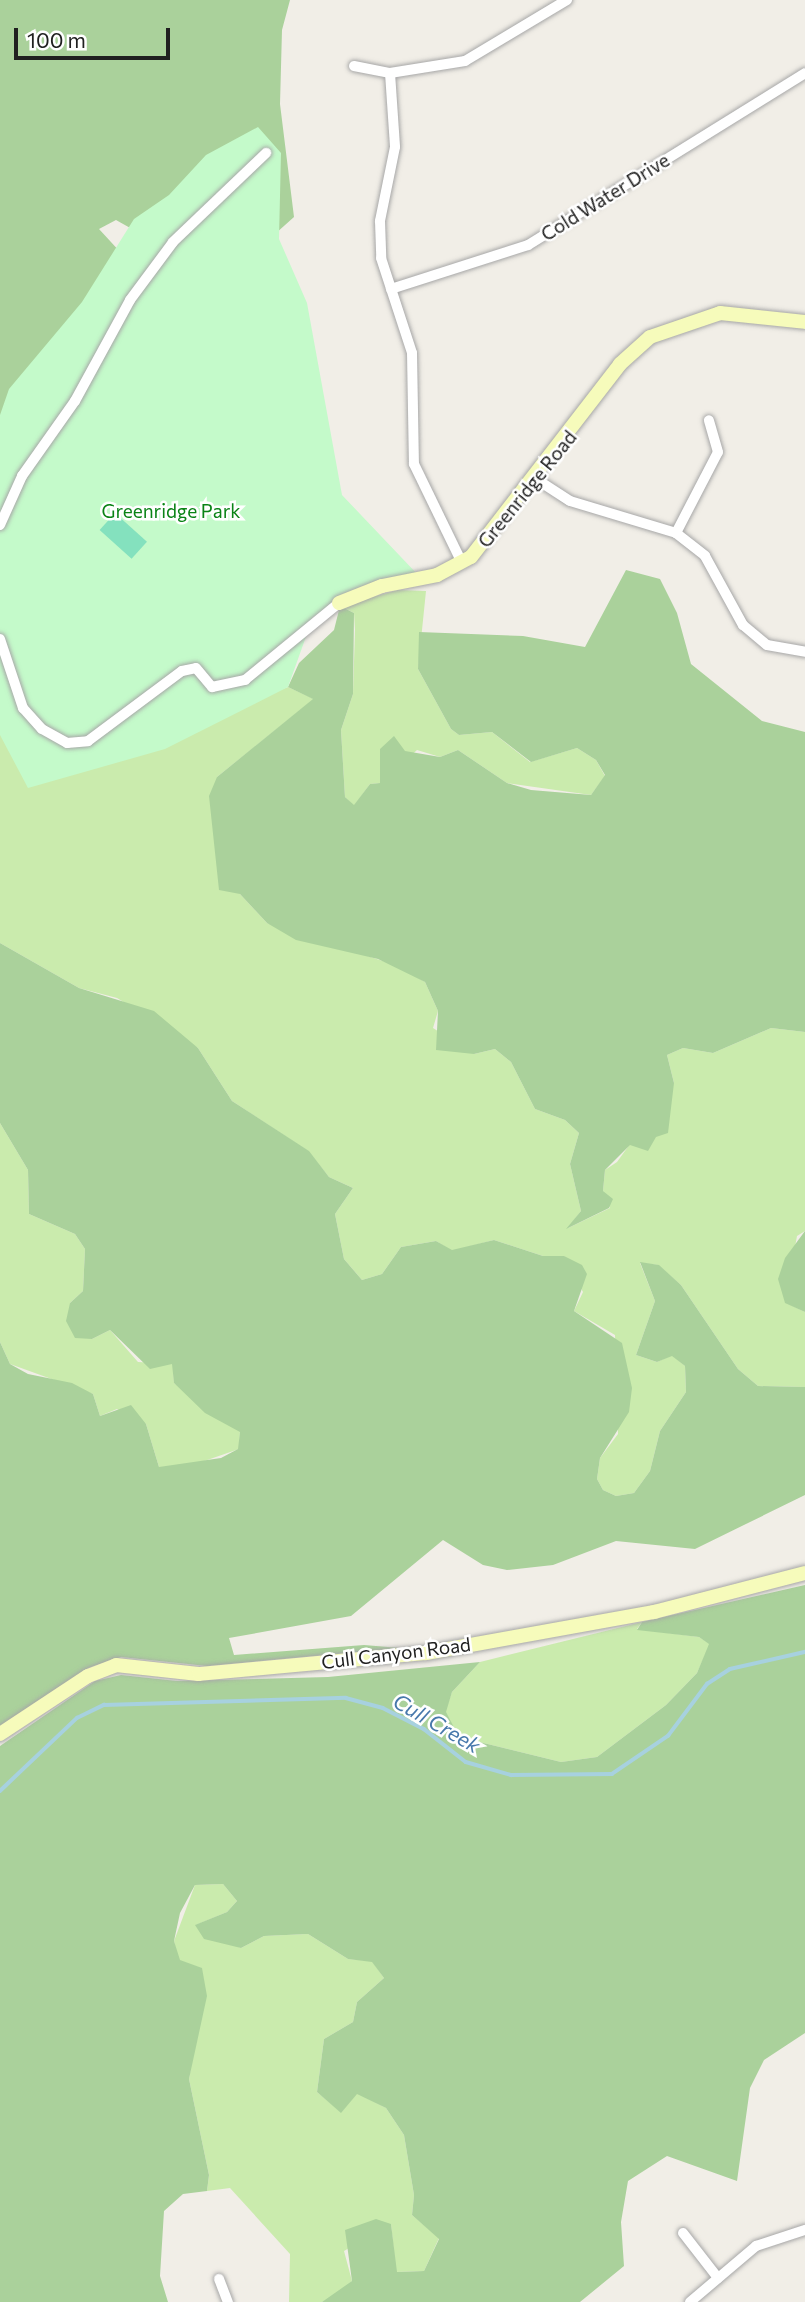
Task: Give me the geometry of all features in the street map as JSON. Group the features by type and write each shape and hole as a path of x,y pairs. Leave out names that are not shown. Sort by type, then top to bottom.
{"street":[{"path":"354,66 390,73 465,61 567,0"},
{"path":"390,73 395,148 379,240 391,289 412,353 414,464 462,563"},
{"name":"Cold Water Drive","path":"391,289 528,245 805,73"},
{"path":"0,524 22,476 75,401 130,300 173,242 266,152"},
{"name":"Greenridge Road","path":"0,639 23,708 42,729 67,743 88,741 182,671 195,668 212,687 245,680 339,604 462,563 536,479 620,364 650,337 695,317 720,313 805,322"},
{"path":"676,533 718,452 709,420"},
{"path":"536,479 570,501 676,533 705,556 743,625 767,645 805,652"},
{"name":"Cull Canyon Road","path":"0,1734 88,1676 116,1665 199,1674 426,1653 654,1612 805,1573"},
{"path":"690,2302 756,2246 805,2230"},
{"path":"683,2233 718,2277"},
{"path":"219,2279 228,2302"}],"green space":[{"path":"0,0 290,0 282,30 280,104 294,217 275,234 132,229 116,220 99,229 134,267 0,424"},
{"name":"Greenridge Park","path":"258,127 281,153 279,239 307,303 342,495 420,577 337,602 313,617 288,687 165,749 28,788 0,735 0,415 9,389 82,302 134,219 169,195 206,155"},
{"path":"115,513 147,542 132,559 100,530"},
{"path":"626,570 660,579 677,613 691,664 762,721 805,732 805,1032 771,1028 713,1053 683,1048 667,1055 674,1083 668,1133 656,1137 648,1151 630,1145 605,1170 603,1191 613,1199 609,1208 566,1229 581,1211 570,1164 579,1133 565,1120 535,1109 511,1062 495,1049 474,1054 436,1050 438,1011 425,982 378,959 296,940 267,923 240,894 219,890 209,796 217,777 313,699 288,687 299,663 334,630 340,606 354,613 353,694 341,730 345,797 354,805 370,784 380,783 380,749 394,736 405,751 440,757 458,750 507,783 531,790 591,795 605,775 596,760 577,748 531,762 492,732 459,735 451,729 418,669 419,632 523,636 585,647"},
{"path":"398,590 426,591 418,669 451,729 459,735 492,732 530,762 577,748 596,760 605,776 591,795 507,783 458,750 440,757 417,750 381,783 370,784 354,806 345,797 341,730 353,694 355,630 354,613 340,606"},
{"path":"288,687 314,699 217,777 240,894 267,923 398,966 425,982 438,1011 433,1028 474,1054 495,1049 511,1062 535,1109 565,1120 579,1133 570,1164 581,1211 568,1228 610,1208 603,1191 605,1170 617,1162 674,1083 667,1055 683,1048 713,1053 771,1028 805,1032 805,1231 797,1236 785,1302 805,1312 805,1387 758,1386 738,1369 681,1285 658,1265 640,1263 655,1301 636,1355 657,1362 672,1355 685,1366 686,1392 660,1431 650,1471 634,1493 616,1496 603,1490 597,1479 600,1458 618,1434 615,1335 574,1311 583,1292 564,1256 543,1256 494,1240 452,1251 436,1241 401,1247 382,1274 362,1280 344,1259 335,1214 353,1188 329,1177 308,1151 232,1101 198,1048 117,998 79,988 0,943 0,721 265,696"},
{"path":"0,943 79,988 154,1011 198,1048 232,1101 309,1151 329,1177 353,1188 335,1214 344,1259 362,1280 382,1274 401,1247 436,1241 452,1250 494,1240 543,1256 564,1256 582,1265 587,1274 574,1311 622,1343 632,1388 629,1412 600,1458 597,1479 603,1490 616,1496 634,1493 650,1471 660,1431 686,1392 685,1366 672,1356 657,1362 636,1355 655,1301 640,1262 659,1265 681,1285 738,1369 758,1386 805,1387 805,1495 695,1549 616,1541 553,1565 507,1570 483,1565 443,1540 351,1616 229,1638 234,1655 364,1645 400,1648 207,1666 121,1657 88,1668 0,1727 0,1342 10,1364 28,1374 72,1383 93,1394 100,1416 131,1405 146,1424 159,1467 221,1458 238,1449 240,1432 205,1413 174,1383 172,1364 150,1369 110,1330 92,1339 75,1338 66,1321 70,1303 83,1291 85,1249 75,1234 29,1214 28,1170 0,1123"},
{"path":"0,1123 28,1170 29,1214 75,1234 85,1249 83,1291 70,1303 92,1339 110,1330 138,1362 173,1364 174,1383 240,1431 239,1449 187,1467 159,1467 146,1424 117,1409 100,1416 93,1394 10,1364 0,1342"},
{"path":"805,1231 805,1312 785,1303 778,1279 785,1258"},
{"path":"805,1585 805,2033 764,2060 750,2088 737,2181 667,2156 628,2181 621,2222 624,2266 580,2302 322,2302 352,2281 345,2230 376,2219 391,2224 397,2272 424,2271 439,2239 412,2215 414,2195 404,2135 386,2108 357,2094 341,2113 317,2092 324,2039 353,2022 357,2002 384,1978 372,1962 348,1959 308,1934 264,1936 241,1948 204,1939 195,1925 227,1912 237,1901 223,1884 195,1885 180,1913 174,1941 180,1960 202,1968 207,1996 189,2079 209,2175 207,2191 183,2194 164,2211 160,2276 168,2302 0,2302 0,1746 95,1681 121,1675 177,1681 328,1677 480,1662 452,1692 446,1712 459,1737 561,1762 597,1757 666,1705 697,1673 709,1644 699,1637 637,1630 642,1622"},
{"path":"642,1622 637,1629 699,1637 710,1644 697,1673 666,1705 597,1757 561,1762 459,1737 445,1712 452,1692 480,1662"},
{"path":"223,1884 237,1901 227,1912 196,1925 241,1948 264,1936 308,1934 348,1959 372,1961 384,1978 357,2002 353,2022 324,2039 317,2092 341,2112 357,2093 386,2108 404,2135 414,2195 412,2215 439,2238 424,2271 396,2272 391,2224 344,2251 352,2281 341,2293 322,2302 289,2302 290,2254 230,2188 207,2191 209,2175 189,2079 195,2042 174,1941 195,1885"}],"waterway":[{"name":"Cull Creek","path":"0,1791 77,1718 104,1705 346,1698 383,1708 424,1729 466,1762 511,1775 612,1774 668,1736 707,1684 730,1669 805,1652"}]}
